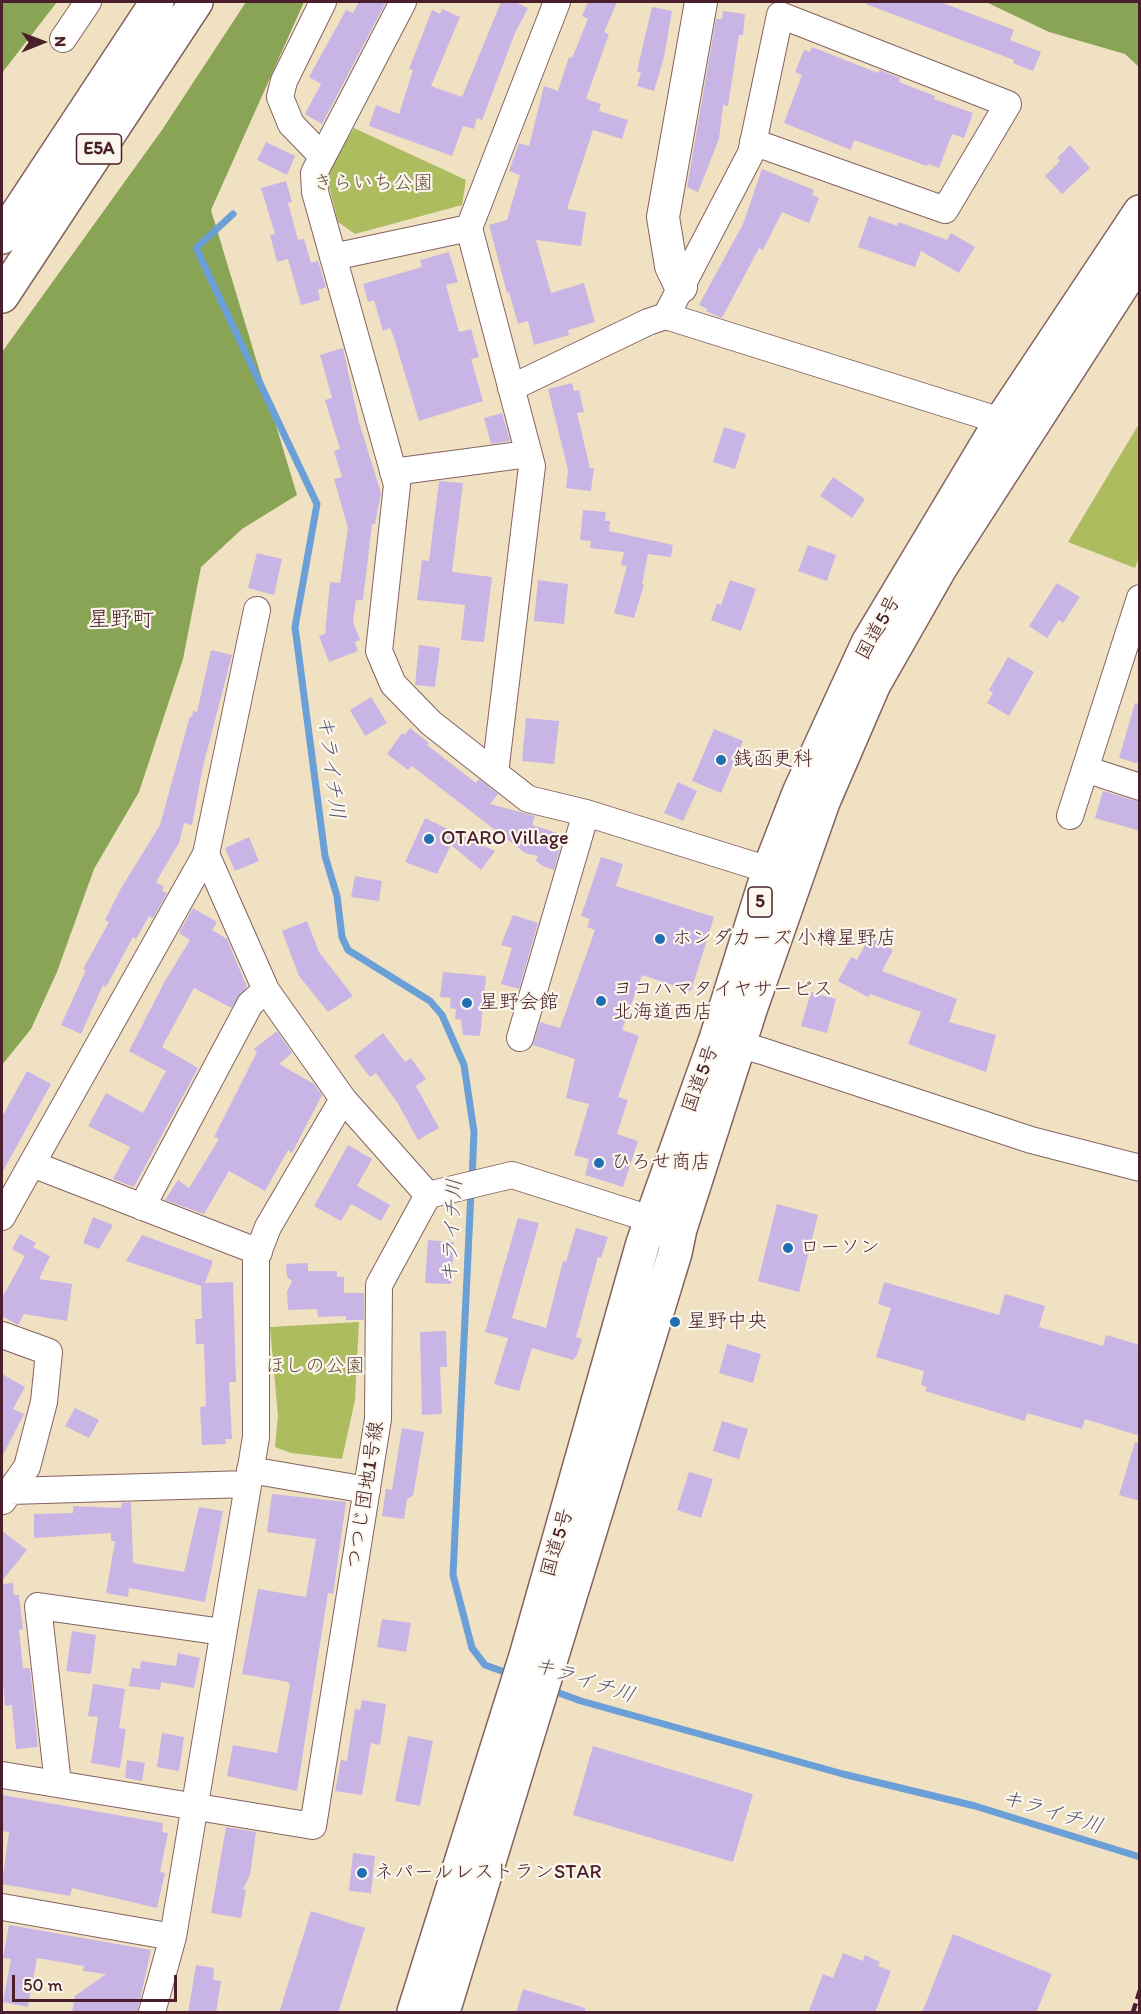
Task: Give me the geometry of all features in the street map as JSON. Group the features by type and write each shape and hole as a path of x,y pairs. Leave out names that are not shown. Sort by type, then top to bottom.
{"highway":[{"name":"E5A","path":"2,237 157,2"},
{"name":"E5A","path":"2,296 196,2"},
{"name":"国道5号","path":"728,1042 769,870 799,793 868,643 1001,422 1140,212"},
{"name":"国道5号","path":"414,2013 538,1660 666,1223 728,1042 823,802 874,684 940,568 1140,258"},
{"name":"国道5号","path":"443,2013 526,1696"}],"street":[{"path":"63,39 88,2"},
{"path":"322,156 291,124 280,97 284,81 323,2"},
{"path":"403,2 314,173 315,192 397,485 379,651 393,684 431,723 528,799 586,813 769,870"},
{"path":"495,773 532,466 469,228 557,2"},
{"path":"681,287 671,266 663,217 701,2"},
{"path":"666,316 751,153 753,142 780,15 1008,104 945,210 753,142"},
{"path":"333,257 469,228"},
{"path":"511,388 648,322 666,316 1001,422"},
{"path":"393,472 528,454"},
{"path":"1070,816 1085,769 1130,662 1140,598"},
{"path":"2,1217 206,854 257,610"},
{"path":"1085,769 1140,787"},
{"path":"520,1038 586,813"},
{"path":"206,854 266,990 343,1099 439,1192 512,1175 666,1223"},
{"path":"142,1207 250,1004 266,990"},
{"path":"728,1042 1031,1140 1140,1168"},
{"path":"152,2013 173,1937 256,1437 256,1281 259,1251 268,1227 343,1099"},
{"path":"32,1164 259,1251"},
{"name":"つつじ団地1号線","path":"195,1805 313,1827 378,1419 379,1285 439,1192"},
{"path":"2,1335 49,1352 44,1401 27,1467 6,1497"},
{"path":"6,1497 249,1477 367,1490"},
{"path":"58,1784 38,1606 223,1632"},
{"path":"2,1775 195,1805"},
{"path":"2,1906 173,1937"}],"green space":[{"path":"2,2 57,2 2,73"},
{"path":"246,2 304,2 211,210 297,495 242,529 201,567 183,659 139,792 94,869 57,972 31,1029 2,1065 2,352 162,130"},
{"path":"986,2 1139,2 1139,67 1125,54 1049,32"},
{"name":"きらいち公園","path":"354,128 466,180 462,205 355,234 338,222 326,175"},
{"path":"1139,424 1140,553 1135,568 1068,542"},
{"name":"ほしの公園","path":"359,1322 355,1400 342,1459 291,1453 275,1447 278,1415 270,1327"}],"building":[{"path":"359,2 386,2 322,124 305,114 321,84 309,77 346,10 353,13"},
{"path":"501,2 515,2 528,8 515,33 482,120 477,118 474,129 463,126 452,156 369,126 376,105 399,114 413,70 409,69 432,10 440,14 442,9 460,17 431,86 462,97"},
{"path":"588,2 617,2 604,32 609,34 586,99 601,104 599,111 628,120 622,139 593,130 567,209 586,212 581,246 536,240 551,293 584,283 595,322 568,330 569,335 534,345 528,321 518,324 509,292 507,293 489,225 507,220 520,175 509,171 519,143 529,146 544,86 558,91 569,57 572,58 588,19 582,16"},
{"path":"867,2 940,2 1014,30 1010,40 1041,52 1033,71 1013,63 1014,60 866,4"},
{"path":"652,7 672,11 664,57 654,91 637,86 641,73 637,71"},
{"path":"723,11 745,14 743,35 739,35 728,106 723,105 719,139 698,192 687,187 716,19 722,19"},
{"path":"812,47 878,73 880,70 900,78 899,82 935,96 934,99 973,113 964,138 952,134 939,168 928,164 927,166 854,140 851,150 784,123 802,75 795,72 804,50 810,52"},
{"path":"266,142 295,156 287,175 257,160"},
{"path":"1070,145 1090,168 1062,194 1045,176 1060,161 1057,158"},
{"path":"762,169 814,190 812,195 819,198 809,223 782,212 763,250 759,248 722,318 699,305 743,224"},
{"path":"286,181 292,202 288,203 298,240 304,239 311,263 318,261 326,287 318,290 320,300 301,305 288,259 277,262 270,235 275,234 261,188"},
{"path":"869,216 897,226 899,222 947,240 951,233 975,247 959,273 921,251 915,267 858,247"},
{"path":"449,252 458,282 446,285 459,332 471,329 479,357 471,359 483,401 419,421 390,328 383,331 374,300 368,302 363,284 422,267 420,260"},
{"path":"343,348 359,422 381,493 375,524 372,524 363,600 356,600 353,622 360,640 355,642 358,651 329,662 319,636 325,634 330,582 340,583 348,528 334,479 342,477 334,451 340,449 325,400 332,398 320,355"},
{"path":"572,383 574,391 579,390 584,412 577,413 590,468 594,468 591,491 566,488 568,470 548,389"},
{"path":"502,413 510,441 491,444 484,418"},
{"path":"724,427 746,434 735,469 713,462"},
{"path":"833,477 865,499 852,518 820,496"},
{"path":"439,481 463,483 452,572 492,577 484,642 461,640 465,605 417,600 422,560 429,561"},
{"path":"583,510 606,512 605,521 610,521 609,531 673,545 671,557 648,554 642,584 644,585 634,618 614,613 627,566 621,565 624,552 590,548 591,541 580,540"},
{"path":"808,545 836,555 827,581 798,571"},
{"path":"257,553 282,559 274,595 248,588"},
{"path":"538,580 568,584 564,624 534,621"},
{"path":"730,580 756,589 741,631 711,620 717,603 721,605"},
{"path":"1057,583 1080,597 1063,623 1059,620 1047,638 1029,626"},
{"path":"419,645 440,648 435,687 415,685"},
{"path":"211,650 232,655 203,766 192,825 184,823 179,843 156,882 164,887 162,891 167,893 153,918 149,916 136,939 133,937 106,987 103,985 81,1034 61,1025 86,970 83,969 109,922 105,920 120,890 160,825 190,716 192,717 193,711 197,712"},
{"path":"1008,657 1034,672 1009,716 987,703 993,693 989,690"},
{"path":"371,697 387,723 365,736 350,710"},
{"path":"1135,703 1140,704 1140,764 1119,758"},
{"path":"526,718 559,721 554,764 522,761"},
{"path":"410,728 429,743 427,745 476,783 479,779 498,794 490,804 535,816 532,825 564,835 554,870 536,861 538,856 525,853 412,766 408,770 387,754 402,733 405,735"},
{"path":"714,729 743,741 721,793 692,781"},
{"path":"678,782 697,791 683,821 664,813"},
{"path":"1103,791 1140,802 1140,831 1095,818"},
{"path":"425,818 495,851 481,870 451,845 437,874 405,862"},
{"path":"249,837 259,861 235,871 225,848"},
{"path":"601,857 623,864 616,886 714,917 691,991 642,975 622,1030 639,1036 618,1097 628,1100 617,1134 638,1141 623,1187 585,1175 589,1159 574,1155 589,1104 566,1098 575,1059 533,1045 540,1022 560,1028 595,930 587,927 590,919 581,916"},
{"path":"355,876 382,881 379,901 351,897"},
{"path":"193,908 217,922 212,930 227,939 247,987 231,1008 194,988 162,1047 198,1068 134,1187 113,1179 130,1147 88,1126 106,1093 143,1113 166,1071 129,1051 165,981 190,940 179,933"},
{"path":"513,915 538,923 519,989 501,984 512,948 501,945"},
{"path":"307,921 319,952 353,996 328,1012 299,976 282,931"},
{"path":"869,937 893,950 882,971 957,999 949,1022 996,1035 986,1072 908,1044 921,1012 870,994 868,997 838,981 851,957 857,960"},
{"name":"星野会館","path":"443,972 486,976 480,1036 463,1035 461,1020 455,1019 456,1009 450,1008 451,998 440,997"},
{"path":"811,992 836,999 827,1033 801,1026"},
{"path":"277,1031 292,1053 279,1064 314,1084 322,1095 292,1153 288,1150 265,1191 229,1171 204,1214 165,1200 178,1180 189,1188 219,1139 214,1137 257,1052 254,1049"},
{"path":"383,1033 405,1062 411,1058 426,1079 416,1086 439,1128 418,1140 397,1102 376,1073 370,1077 354,1056"},
{"path":"27,1071 51,1084 2,1173 2,1117"},
{"path":"348,1145 372,1159 357,1186 390,1205 381,1221 351,1204 341,1221 314,1206"},
{"name":"ローソン","path":"777,1204 818,1215 799,1292 758,1281"},
{"path":"93,1217 113,1225 99,1249 83,1243"},
{"path":"518,1218 539,1223 512,1318 546,1328 563,1261 566,1262 576,1228 608,1237 601,1258 598,1257 576,1337 582,1339 577,1355 573,1360 532,1348 519,1391 494,1384 508,1338 485,1332"},
{"path":"20,1234 36,1243 33,1247 50,1256 39,1279 72,1284 67,1321 24,1314 18,1325 2,1316 2,1298 25,1256 12,1249"},
{"path":"142,1235 213,1261 205,1283 233,1282 236,1382 229,1382 232,1439 225,1439 226,1444 202,1445 200,1407 206,1406 204,1344 196,1344 195,1319 202,1319 201,1286 126,1261"},
{"path":"428,1240 454,1242 451,1284 425,1283"},
{"path":"308,1263 308,1271 337,1271 337,1277 344,1277 344,1293 364,1293 364,1320 346,1320 346,1316 318,1317 317,1309 288,1310 287,1291 292,1281 287,1277 286,1264"},
{"path":"884,1282 999,1315 1005,1294 1045,1306 1039,1327 1103,1346 1106,1335 1140,1345 1140,1436 1085,1419 1082,1429 1027,1413 1025,1421 925,1391 927,1387 921,1385 924,1371 876,1357 891,1308 878,1304"},
{"path":"446,1331 447,1367 440,1367 442,1414 422,1415 420,1332"},
{"path":"727,1344 761,1354 753,1383 719,1373"},
{"path":"2,1374 25,1387 13,1409 24,1414 2,1457"},
{"path":"75,1408 99,1420 89,1438 65,1426"},
{"path":"722,1421 748,1429 739,1459 713,1451"},
{"path":"402,1428 424,1432 413,1496 407,1499 404,1519 382,1516 386,1489 392,1490"},
{"path":"1135,1442 1140,1443 1140,1501 1119,1495"},
{"path":"689,1472 713,1479 701,1518 677,1510"},
{"path":"272,1494 346,1502 333,1594 328,1593 297,1791 227,1776 233,1745 277,1753 290,1685 288,1682 242,1674 258,1589 306,1597 316,1539 267,1532"},
{"path":"131,1502 133,1563 184,1572 199,1507 223,1511 205,1602 129,1588 128,1597 106,1593 115,1541 111,1541 111,1533 34,1538 34,1514 73,1513 73,1506 121,1508 122,1503"},
{"path":"2,1531 27,1550 2,1581"},
{"path":"13,1583 14,1595 19,1595 23,1629 19,1630 23,1668 30,1668 38,1747 16,1749 12,1705 5,1706 2,1671 2,1584"},
{"path":"382,1619 411,1623 406,1652 377,1647"},
{"path":"72,1631 96,1635 91,1674 66,1671"},
{"path":"178,1653 200,1658 194,1688 161,1682 160,1690 129,1686 132,1668 140,1669 141,1661 176,1666"},
{"path":"93,1684 125,1689 119,1728 126,1729 120,1768 91,1763 98,1717 88,1716"},
{"path":"362,1700 386,1704 380,1745 371,1743 362,1795 335,1791 341,1760 347,1761 355,1709 360,1710"},
{"path":"162,1733 184,1737 179,1771 157,1767"},
{"path":"408,1736 433,1741 420,1806 395,1801"},
{"path":"593,1746 753,1794 733,1862 573,1815"},
{"path":"127,1760 145,1763 142,1781 125,1778"},
{"path":"2,1795 163,1823 162,1832 168,1833 160,1872 165,1873 157,1908 72,1888 70,1896 2,1884 9,1832 2,1831"},
{"path":"226,1827 256,1832 250,1875 243,1889 246,1890 241,1918 211,1913"},
{"name":"ネパールレストランSTAR","path":"353,1853 375,1856 371,1893 349,1891"},
{"path":"311,1911 365,1928 338,2013 279,2013"},
{"path":"9,1925 151,1950 137,2013 72,2013 75,1996 106,1974 83,1971 84,1966 37,1958 28,2007 3,2002 11,1959 3,1958"},
{"path":"953,1934 1052,1974 1036,2013 922,2013"},
{"path":"843,1953 863,1961 865,1955 880,1962 878,1966 891,1971 875,2013 808,2013 823,1974 833,1978"},
{"path":"196,1965 214,1968 213,1980 221,1981 216,2013 188,2013"},
{"path":"523,1989 585,2008 585,2013 516,2013"}],"waterway":[{"name":"キライチ川","path":"233,214 196,248 317,504 295,627 325,856 337,896 342,937 348,950 430,1001 442,1015 464,1065 474,1132 472,1180"},
{"name":"キライチ川","path":"471,1191 453,1575 472,1648 485,1665 510,1674"},
{"name":"キライチ川","path":"551,1690 581,1701 843,1774 975,1806 1140,1857"}],"railway":[{"path":"1133,2012 1140,1990"}],"place":[{"name":"銭函更科","path":"721,760"},
{"name":"OTARO Village","path":"429,839"},
{"name":"ホンダカーズ 小樽星野店","path":"660,939"},
{"name":"ヨコハマタイヤサービス 北海道西店","path":"601,1001"},
{"name":"星野会館","path":"467,1003"},
{"name":"ひろせ商店","path":"599,1163"},
{"name":"ローソン","path":"788,1248"},
{"name":"星野中央","path":"675,1322"},
{"name":"ネパールレストランSTAR","path":"362,1873"}],"district":[{"name":"星野町","path":"121,620"}]}
